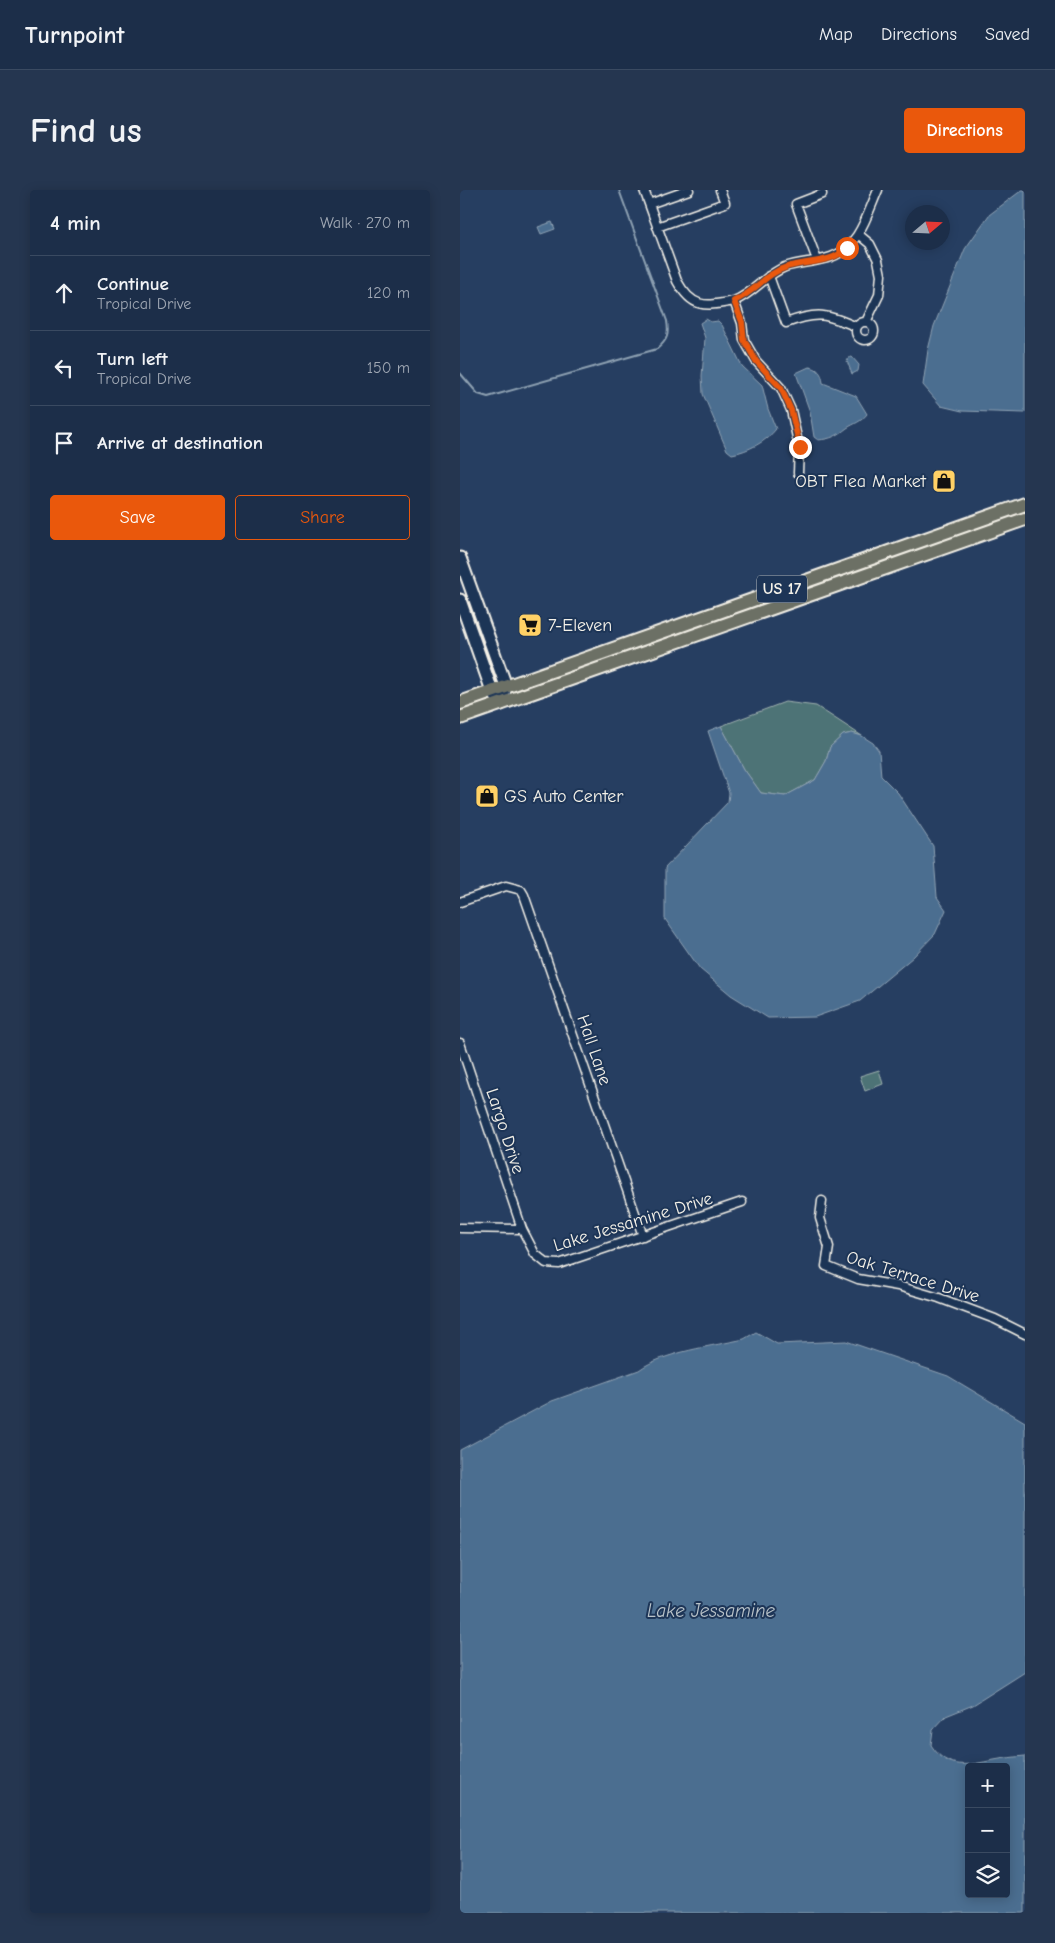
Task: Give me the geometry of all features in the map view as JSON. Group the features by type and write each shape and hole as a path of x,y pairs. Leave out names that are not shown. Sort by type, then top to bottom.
{"main road":[{"name":"US 17","path":"460,703 1025,504"},
{"name":"US 17","path":"460,718 1025,519"},
{"path":"954,544 962,530 974,521"},
{"path":"461,562 506,686 501,704"},
{"path":"814,594 827,586 832,579 834,571"},
{"path":"460,600 492,691 501,704"}],"street":[{"path":"644,190 677,281 683,292 692,300 706,306 741,298 769,276 785,267 830,257 844,250 858,234 878,190"},
{"path":"649,204 689,190"},
{"path":"658,228 724,203 720,190"},
{"path":"817,260 796,204 822,194"},
{"path":"858,234 870,244 878,260 881,275 879,295 866,322"},
{"path":"769,276 786,323 808,315 819,315 831,316 857,327"},
{"path":"734,301 742,322 744,340 756,361 781,388 791,410 800,447 798,473"},
{"path":"866,322 870,324 873,329 872,335 869,338 863,339 857,336 857,327 860,323 866,322"},
{"name":"Hall Lane","path":"460,902 506,886 520,890 524,895 643,1236"},
{"name":"Largo Drive","path":"460,1044 522,1229"},
{"name":"Oak Terrace Drive","path":"822,1201 820,1218 829,1247 826,1266 858,1279 898,1286 939,1298 994,1319 1025,1334"},
{"name":"Lake Jessamine Drive","path":"522,1229 535,1254 546,1263 559,1264 742,1202"},
{"path":"460,1228 522,1229"}],"green space":[{"path":"785,702 816,706 862,736 852,733 843,735 830,747 826,761 815,780 785,796 761,793 744,769 721,726"},
{"path":"879,1070 883,1084 865,1091 860,1076"}],"water":[{"path":"1022,190 1025,190 1025,413 962,411 941,406 923,385 934,326 965,249 989,215"},
{"path":"552,222 555,229 541,234 538,227"},
{"path":"706,319 711,322 718,321 722,325 742,366 762,385 768,409 776,429 756,445 732,454 727,450 703,394 702,376 705,338 700,323"},
{"path":"852,357 859,365 858,371 852,374 847,361"},
{"path":"809,367 819,372 823,383 856,396 867,414 865,417 834,437 818,440 814,437 810,412 796,373"},
{"path":"721,726 744,769 761,793 785,796 815,780 826,761 830,747 843,735 852,733 862,736 873,743 879,751 881,776 898,793 933,846 937,897 946,910 935,934 913,957 860,1001 815,1017 768,1018 731,995 700,969 665,919 665,868 728,802 729,793 708,731"},
{"name":"Lake Jessamine","path":"756,1332 777,1344 846,1341 948,1376 1025,1422 1025,1672 973,1705 946,1716 933,1730 931,1745 944,1759 965,1764 965,1898 1010,1898 1010,1763 976,1763 1025,1756 1025,1913 460,1913 460,1450 552,1401 639,1370 675,1354 744,1339"}],"waterway":[{"path":"460,373 478,394 488,397 657,349 666,340 668,333 667,321 619,190"}],"place":[{"name":"OBT Flea Market","path":"944,481"},
{"name":"7-Eleven","path":"530,625"},
{"name":"GS Auto Center","path":"487,796"}],"route":[{"path":"800,447 791,410 781,388 756,361 744,340 742,322 734,301 785,267 830,257 847,248"}]}
